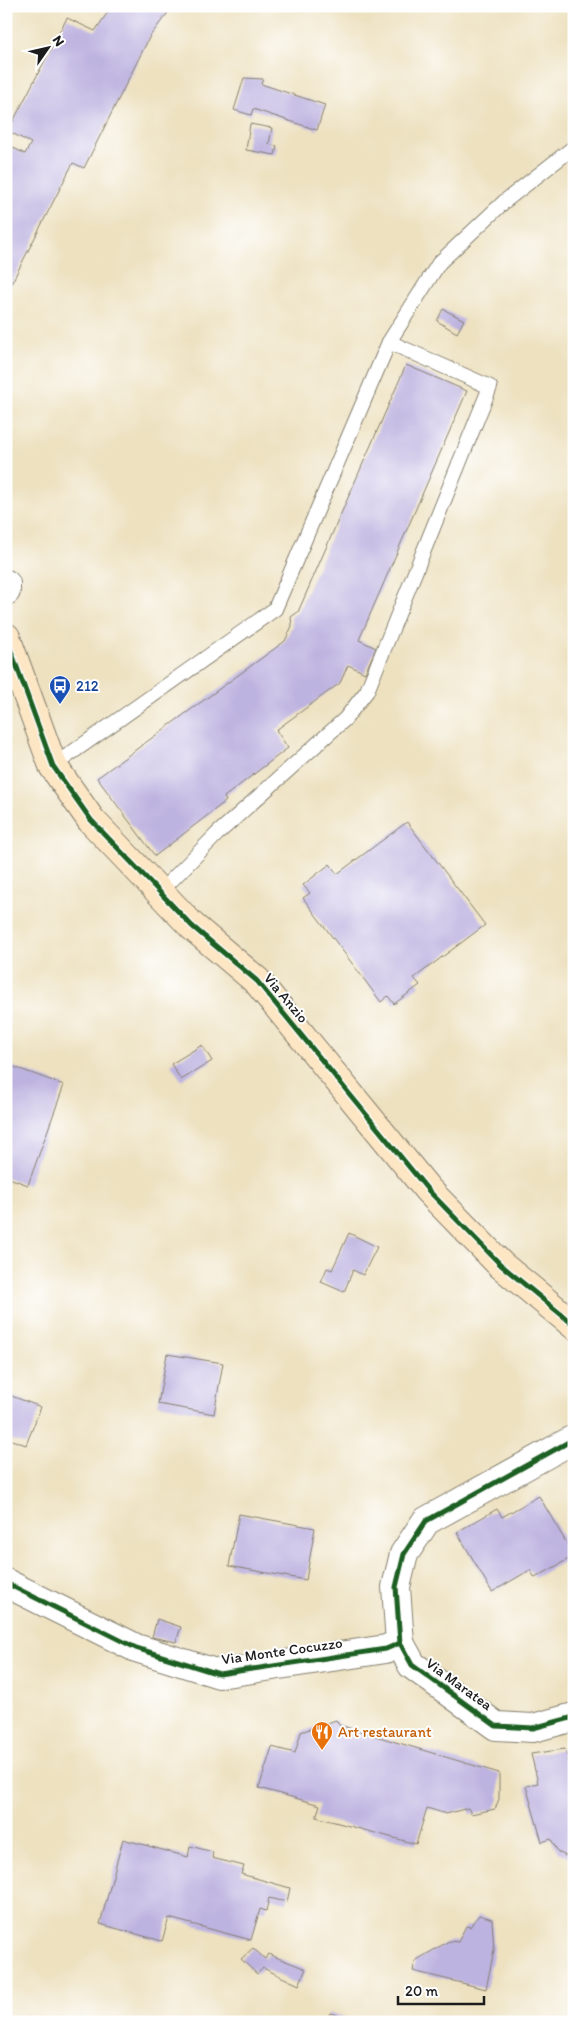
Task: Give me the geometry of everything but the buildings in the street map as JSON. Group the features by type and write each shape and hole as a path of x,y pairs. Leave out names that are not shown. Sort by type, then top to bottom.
{"street":[{"path":"6,584 6,591"},
{"name":"Via Anzio","path":"6,637 53,766 91,820 192,926 256,981 428,1190 500,1265 574,1325"},
{"name":"Via Maratea","path":"574,1439 426,1521 404,1554 396,1587 400,1643 412,1665 496,1726 533,1728 574,1717"},
{"name":"Via Monte Cocuzzo","path":"6,1583 136,1648 219,1674 386,1649 400,1643"}],"lane":[{"path":"53,766 275,609 389,342 439,263 504,200 574,147"},
{"path":"160,892 217,834 345,718 367,691 490,387 389,342"}],"cycle path":[{"path":"6,637 53,766 91,820 192,926 257,981 428,1190 501,1265 574,1325"},
{"path":"574,1439 426,1521 404,1554 396,1587 400,1643 412,1665 496,1726 533,1728 574,1717"},
{"path":"6,1583 136,1648 219,1674 386,1649 400,1643"}],"place":[{"name":"212","path":"60,705"},
{"name":"Art restaurant","path":"322,1751"}]}
